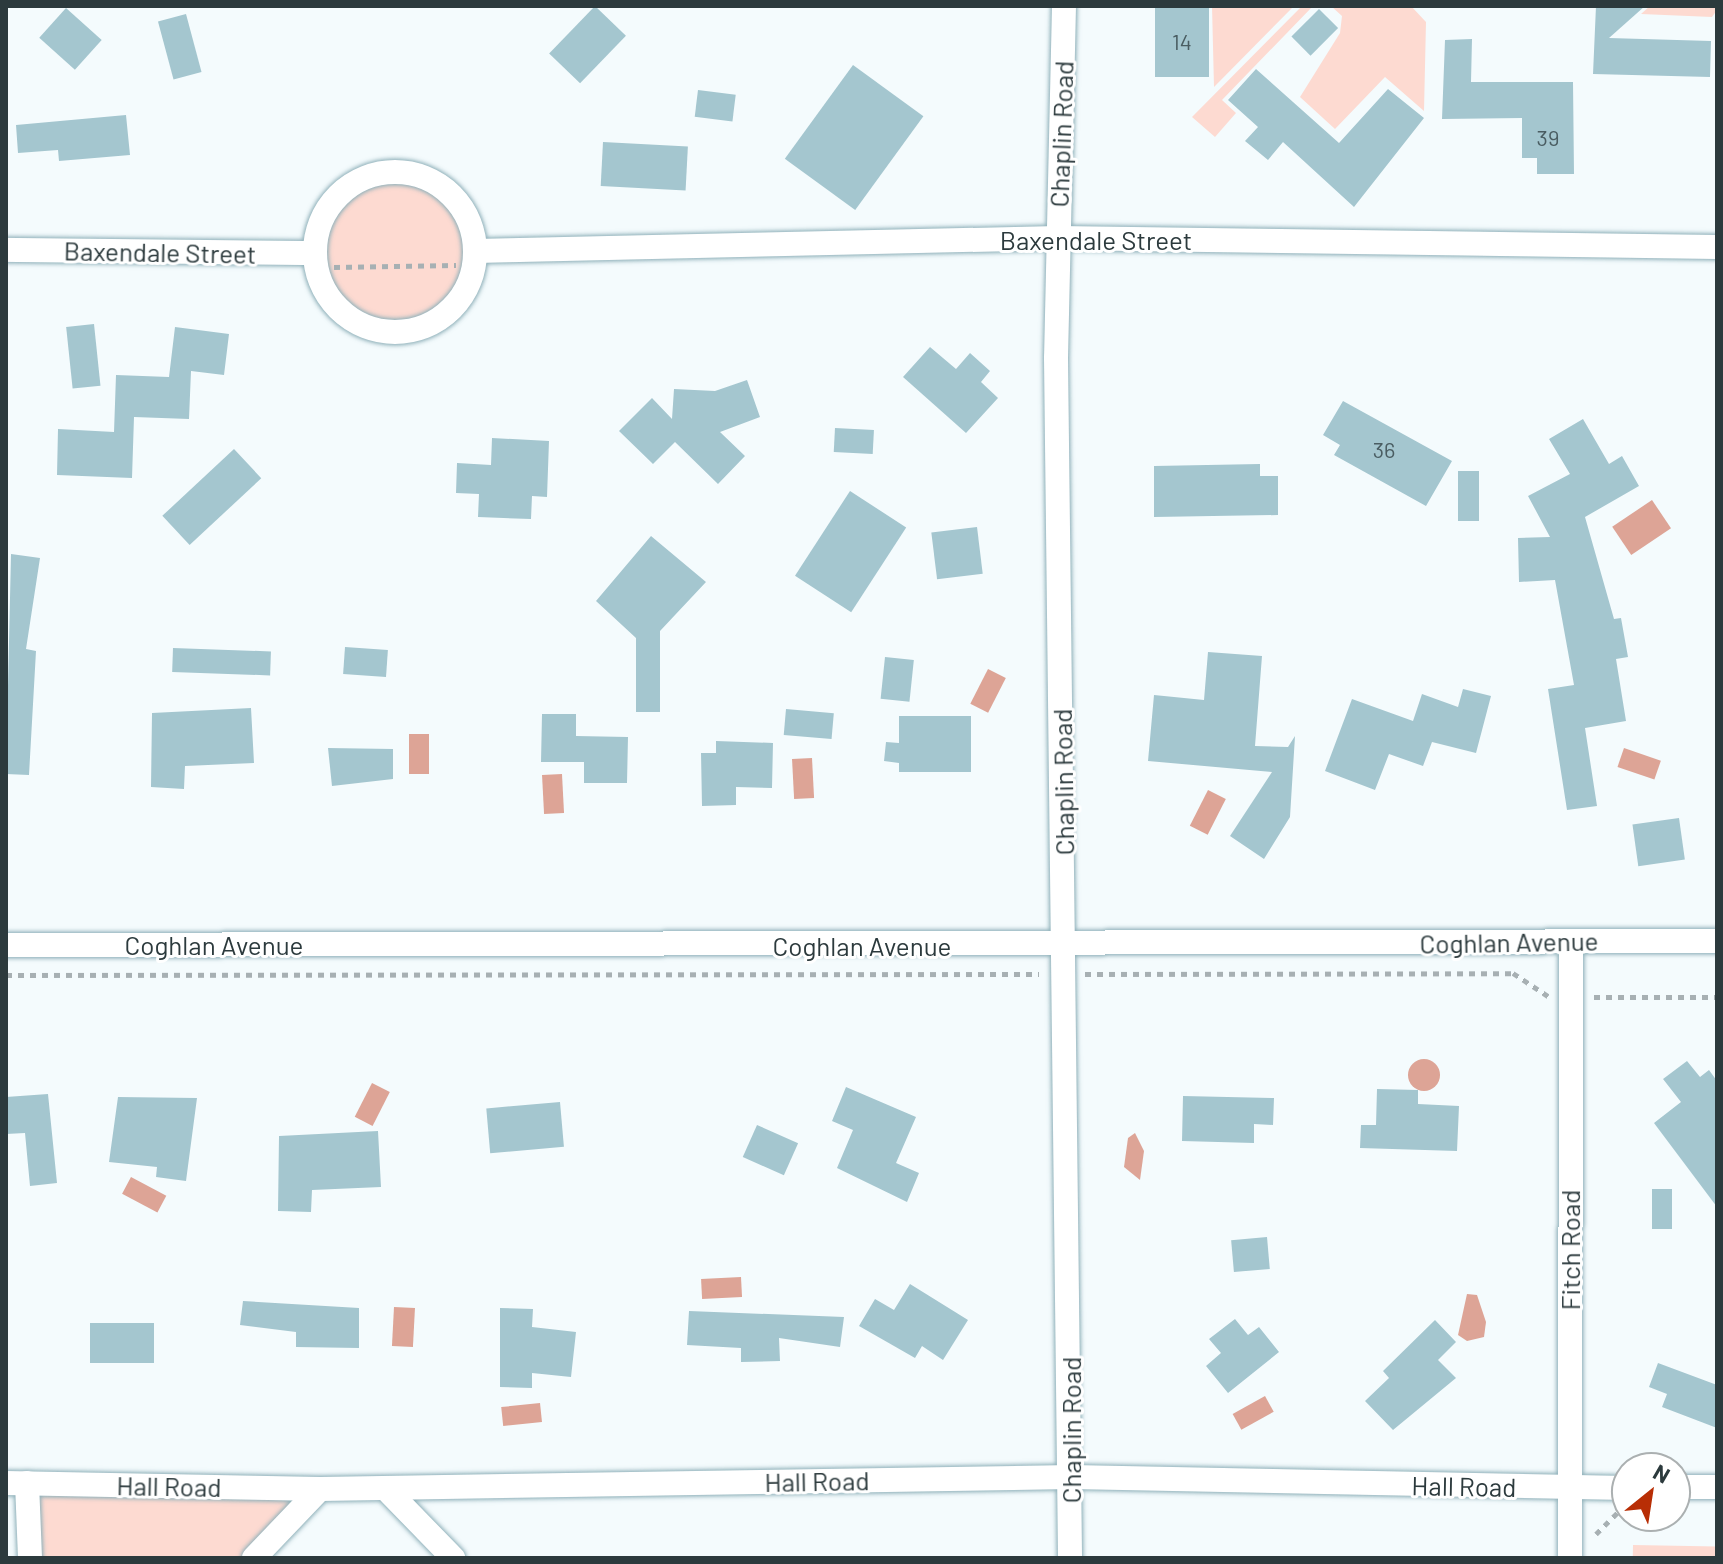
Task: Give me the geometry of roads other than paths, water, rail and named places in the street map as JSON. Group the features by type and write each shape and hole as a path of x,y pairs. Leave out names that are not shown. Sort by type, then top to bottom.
{"street":[{"name":"Chaplin Road","path":"1064,6 1058,238 1072,1477 1070,1558"},
{"path":"393,172 425,177 451,195 469,220 474,258 453,309 427,326 396,333 365,327 338,310 316,260 320,222 337,196 363,178 393,172"},
{"name":"Baxendale Street","path":"474,258 1058,238 1717,247"},
{"name":"Baxendale Street","path":"6,250 316,260"},
{"name":"Fitch Road","path":"1570,1558 1571,941"},
{"name":"Coghlan Avenue","path":"6,945 1066,946 1717,941"},
{"name":"Hall Road","path":"16,1483 320,1489 1072,1477 1611,1488"},
{"path":"16,1483 30,1558"},
{"path":"1691,1487 1717,1487"},
{"path":"385,1488 453,1558"},
{"path":"254,1558 320,1489"}]}
